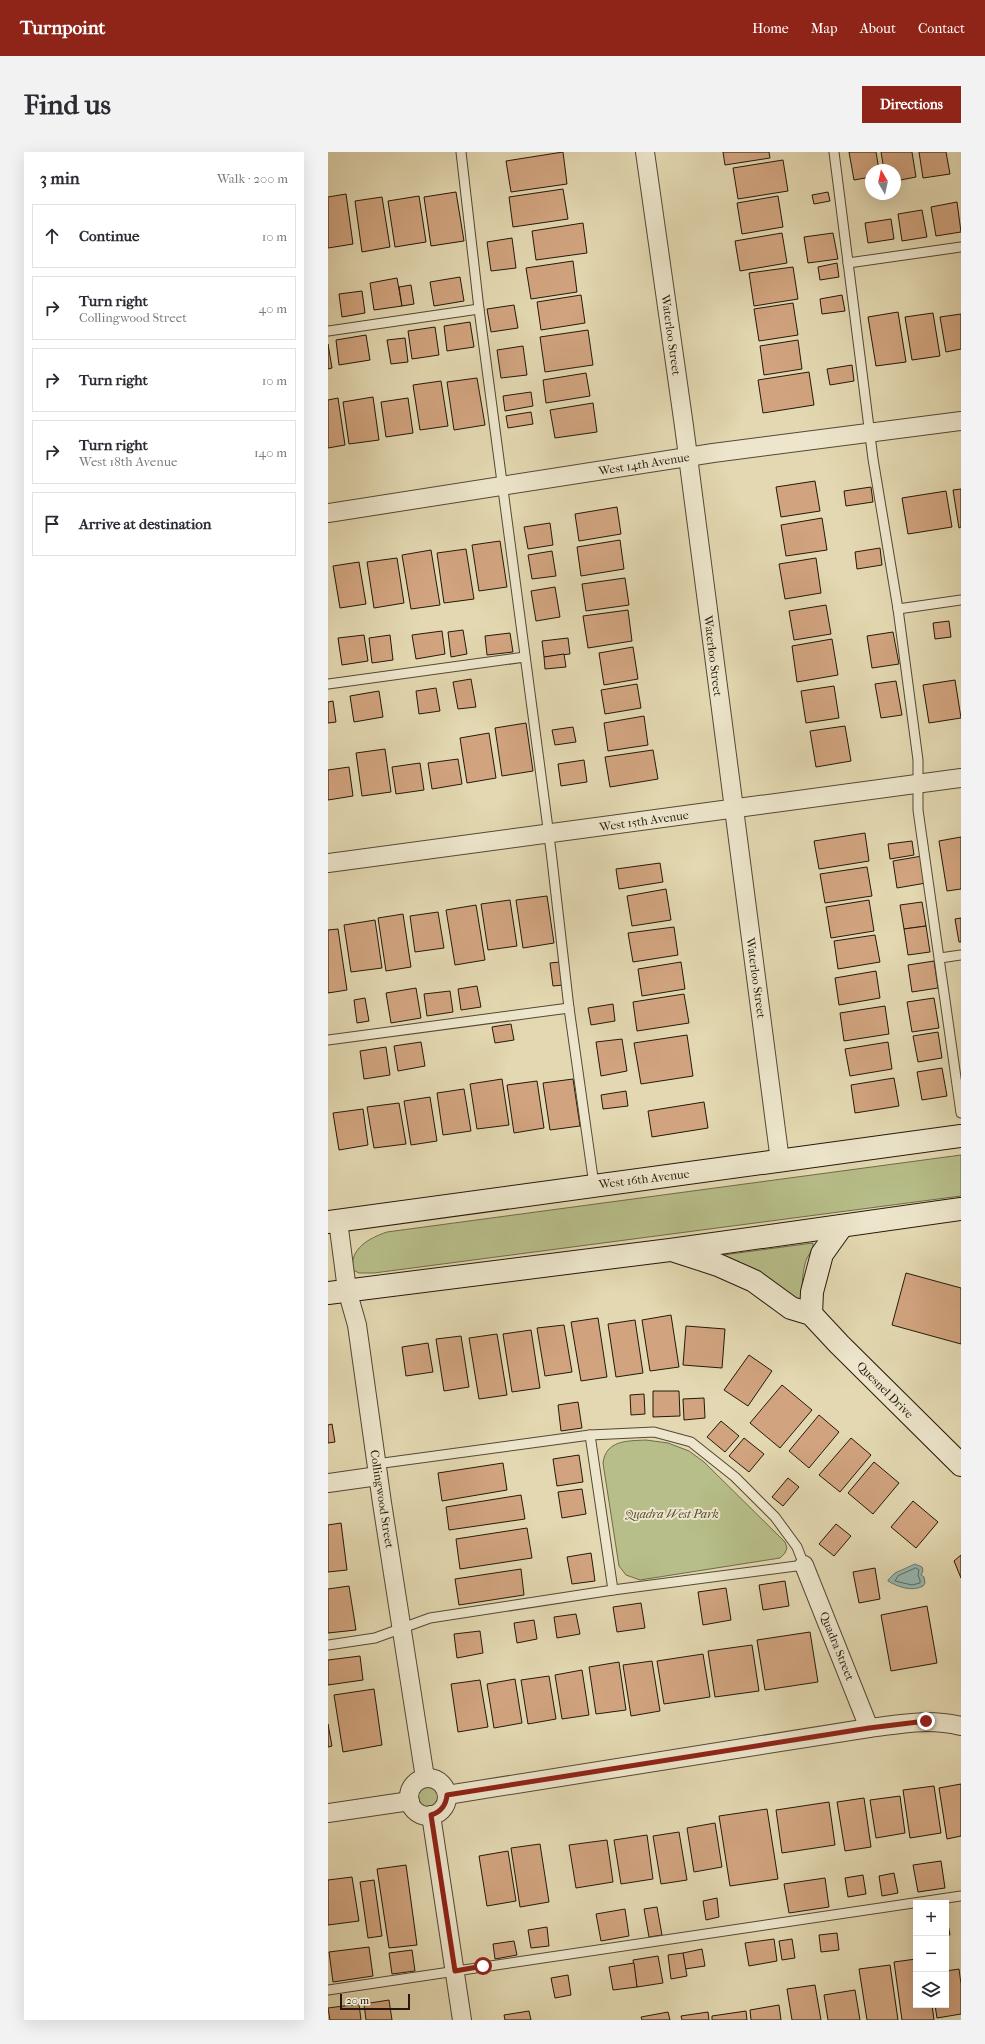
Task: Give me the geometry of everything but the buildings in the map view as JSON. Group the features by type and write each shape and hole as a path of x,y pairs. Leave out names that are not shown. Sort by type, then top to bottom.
{"main road":[{"name":"West 16th Avenue","path":"333,1221 961,1136"},
{"path":"338,1292 670,1250 961,1209"},
{"path":"811,1314 812,1292 822,1254 842,1226"},
{"name":"Quesnel Drive","path":"670,1250 718,1265 754,1281 792,1308 811,1314 839,1344 961,1465"}],"street":[{"name":"Waterloo Street","path":"645,152 688,458 780,1161"},
{"name":"West 14th Avenue","path":"328,513 688,458 961,420"},
{"name":"West 15th Avenue","path":"328,863 961,778"},
{"name":"Collingwood Street","path":"333,1221 338,1292 356,1318 377,1470 426,1778"},
{"path":"328,1483 377,1470"},
{"name":"Quadra Street","path":"804,1565 869,1728"},
{"path":"447,1795 869,1728 926,1721 940,1721 961,1726"},
{"path":"426,1778 438,1780 446,1789 447,1795 447,1801 441,1811 425,1816 416,1811 410,1801 411,1789 420,1780 426,1778"},
{"path":"328,1813 410,1801"},
{"path":"431,1815 462,2020"}],"lane":[{"path":"461,152 479,309 594,1185"},
{"path":"834,152 869,433 898,609 918,760 918,810 961,1113"},
{"path":"848,263 961,247"},
{"path":"328,331 479,309"},
{"path":"898,609 961,600"},
{"path":"328,684 525,657"},
{"path":"940,958 961,955"},
{"path":"328,1040 570,1008"},
{"path":"328,1645 375,1638 430,1618 613,1590 804,1565 797,1547 775,1517 735,1476 691,1442 654,1432 590,1435 377,1470"},
{"path":"590,1435 613,1590"},
{"path":"328,1990 961,1896"}],"green space":[{"path":"961,1155 961,1196 374,1273 359,1273 353,1270 354,1256 357,1250 367,1241 387,1232"},
{"path":"813,1243 805,1264 802,1300 799,1302 723,1255"},
{"name":"Quadra West Park","path":"646,1440 668,1443 689,1451 704,1462 785,1542 787,1548 785,1553 780,1558 640,1580 626,1575 619,1566 603,1463 608,1450 618,1443"},
{"path":"429,1783 439,1787 443,1797 439,1807 429,1811 419,1807 415,1797 419,1787"}],"water":[{"path":"915,1564 922,1567 923,1571 921,1575 924,1577 925,1583 923,1586 910,1589 888,1581 895,1573"}],"route":[{"path":"483,1966 455,1971 431,1815 441,1811 447,1801 447,1795 869,1728 926,1721"}]}
